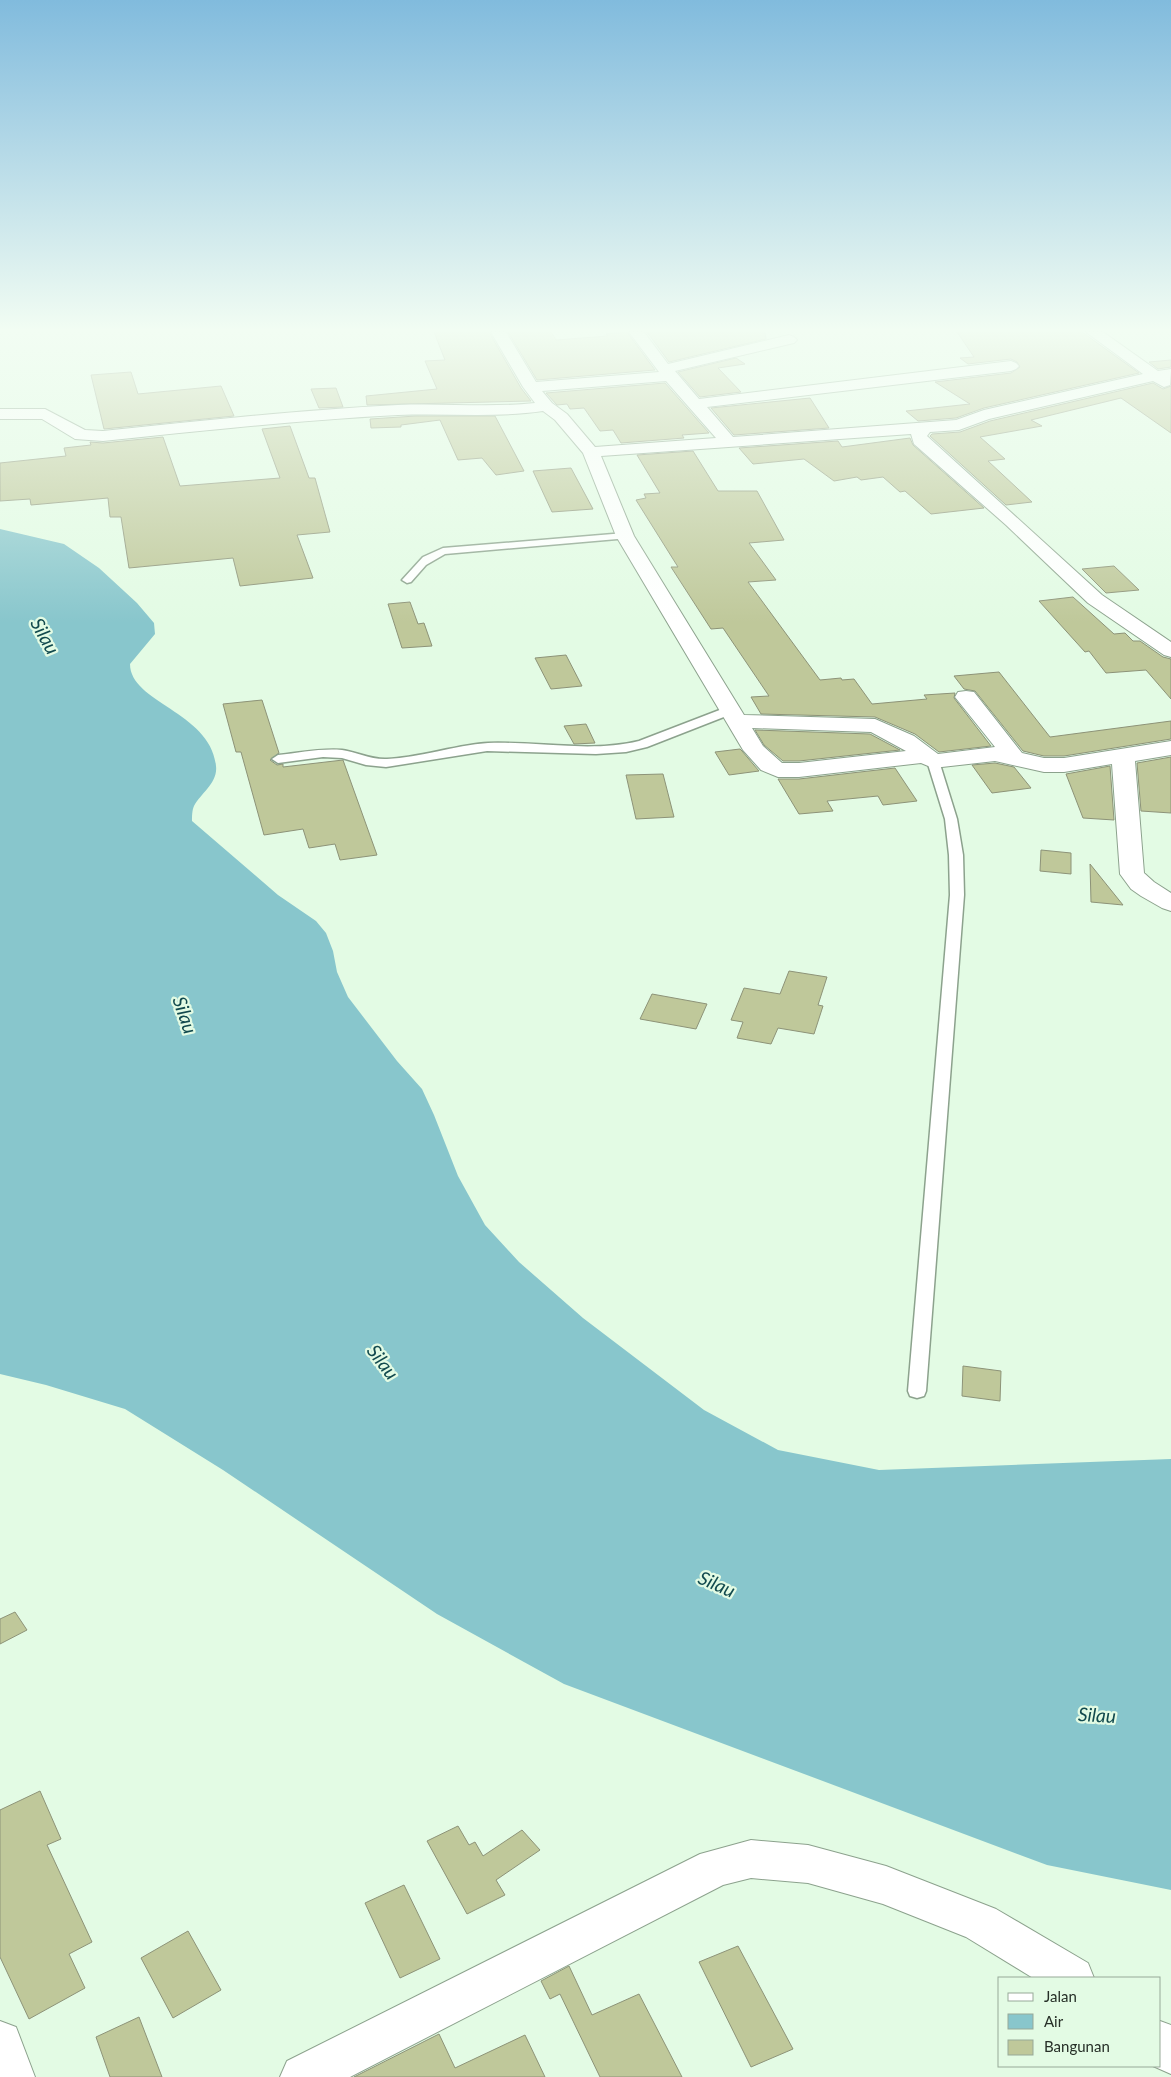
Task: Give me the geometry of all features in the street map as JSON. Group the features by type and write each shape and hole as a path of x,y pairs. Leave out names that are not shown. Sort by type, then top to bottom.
{"street":[{"path":"68,429 73,432 91,436 175,429"},
{"path":"571,429 591,452 625,536 754,750 768,765 778,770 800,770 995,754 1054,766 1171,748"},
{"path":"717,429 729,442"},
{"path":"591,452 912,429"},
{"path":"924,429 918,435 920,440 1012,521 1079,585 1095,599 1171,651"},
{"path":"966,698 1014,757"},
{"path":"733,715 875,726 906,741 928,759"},
{"path":"1123,756 1132,874 1138,884 1171,903"},
{"path":"303,2077 715,1868 751,1859 808,1864 886,1885 981,1923 1070,1977"},
{"path":"0,2042 12,2077"},
{"path":"1161,2044 1171,2052"}],"lane":[{"path":"407,580 421,562 443,551 625,536"},
{"path":"278,759 333,754 386,763 488,747 596,750 626,748 733,715"},
{"path":"917,1392 957,895 956,855 951,819 928,759"}],"water":[{"name":"Silau","path":"0,529 64,544 99,568 137,603 154,623 155,634 130,664 133,677 143,689 187,720 200,733 211,748 216,766 212,783 194,806 192,821 278,895 316,921 326,933 333,951 337,972 348,997 397,1061 422,1089 458,1176 485,1225 519,1262 583,1318 704,1410 778,1450 879,1470 1171,1459 1171,1890 1047,1865 564,1684 437,1614 223,1470 125,1409 46,1385 0,1374"}],"building":[{"path":"262,429 291,429 309,478 315,478 330,532 297,535 313,578 240,586 233,558 129,568 121,517 110,517 108,498 31,505 30,499 0,501 0,463 66,456 64,448 91,445 90,442 103,443 163,437 180,486 280,478"},
{"path":"444,429 502,429 524,471 496,475 482,458 458,460"},
{"path":"599,429 705,429 709,433 682,435 684,438 621,443 613,430 600,431"},
{"path":"729,429 816,429 734,435"},
{"path":"968,429 1026,429 980,437 1005,459 988,461 1032,502 1006,505 930,436 932,434 960,432"},
{"path":"910,438 913,445 984,508 931,514 905,491 900,492 883,477 861,480 857,477 834,481 804,459 753,464 739,448 838,441 842,447"},
{"path":"693,451 718,491 757,491 784,540 749,543 776,580 748,582 820,680 854,679 872,704 927,699 924,695 955,693 954,698 991,746 939,752 915,734 875,717 761,714 751,697 769,696 723,628 711,629 671,567 678,567 636,500 646,498 644,494 660,493 637,455"},
{"path":"571,468 593,509 552,512 533,471"},
{"path":"1114,566 1139,590 1106,593 1082,569"},
{"path":"1073,597 1114,634 1125,633 1133,641 1140,641 1163,657 1171,659 1171,699 1146,670 1106,673 1089,651 1085,652 1039,601"},
{"path":"410,602 418,624 424,623 432,646 402,648 388,604"},
{"path":"566,655 582,686 551,689 535,658"},
{"path":"999,672 1050,737 1171,721 1171,739 1064,756 1044,756 1023,751 975,691 964,689 954,676"},
{"path":"262,700 279,753 270,760 277,765 283,764 283,767 343,760 377,855 340,860 335,844 309,848 303,829 264,835 241,752 236,752 223,704"},
{"path":"586,724 595,743 574,744 564,726"},
{"path":"755,730 870,734 900,750 783,761 764,745"},
{"path":"740,749 759,771 729,775 715,752"},
{"path":"1171,757 1171,813 1141,811 1137,763"},
{"path":"995,763 1014,767 1031,788 992,793 972,765"},
{"path":"1110,766 1114,820 1083,818 1066,774"},
{"path":"895,768 917,801 883,805 878,796 827,801 833,811 799,814 778,779 799,779"},
{"path":"663,774 674,817 636,819 626,775"},
{"path":"1041,850 1071,853 1071,874 1040,871"},
{"path":"1090,864 1123,905 1091,902"},
{"path":"789,971 827,977 818,1005 823,1006 814,1034 778,1028 771,1044 737,1038 743,1022 731,1020 744,988 780,994"},
{"path":"652,994 707,1004 696,1029 640,1019"},
{"path":"963,1366 1001,1371 1000,1401 962,1396"},
{"path":"15,1612 27,1630 0,1644 0,1619"},
{"path":"40,1791 61,1839 47,1845 92,1942 69,1954 85,1988 29,2019 0,1957 0,1810"},
{"path":"458,1826 469,1845 475,1842 483,1856 522,1830 540,1850 496,1880 505,1895 467,1914 427,1841"},
{"path":"404,1885 440,1959 400,1978 365,1903"},
{"path":"188,1931 221,1990 173,2018 141,1958"},
{"path":"738,1946 793,2049 751,2067 699,1962"},
{"path":"569,1966 592,2015 639,1994 682,2077 600,2077 560,1994 550,1999 541,1981"},
{"path":"139,2017 162,2077 110,2077 96,2037"},
{"path":"439,2034 455,2068 525,2035 545,2077 354,2077"}]}
